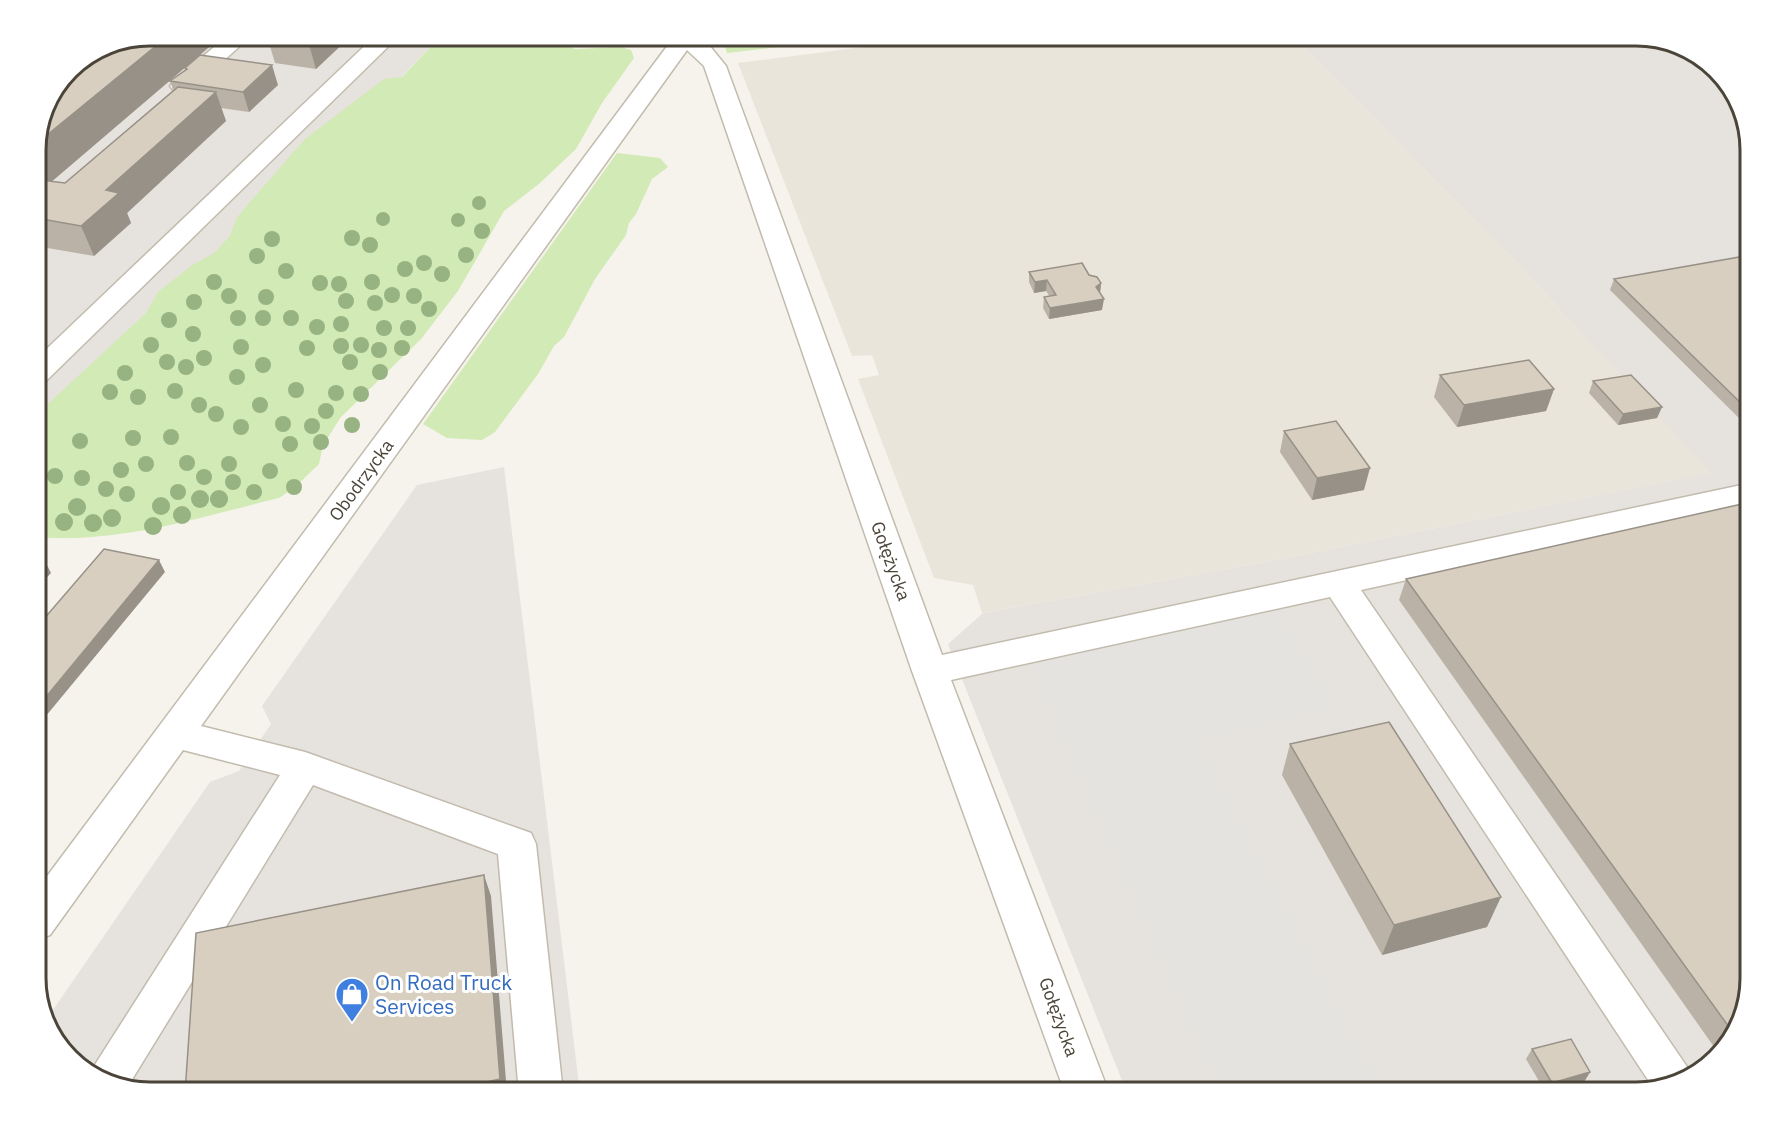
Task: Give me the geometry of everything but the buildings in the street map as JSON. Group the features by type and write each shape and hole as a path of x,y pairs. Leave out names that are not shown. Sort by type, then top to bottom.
{"street":[{"path":"169,97 228,46"},
{"path":"47,364 378,46"},
{"name":"Obodrzycka","path":"47,908 679,46"},
{"name":"Gołężycka","path":"697,46 704,51 715,66 930,671 1083,1082"},
{"path":"930,671 1740,496"},
{"path":"1338,584 1671,1077"},
{"path":"175,734 305,767 517,844 540,1082"},
{"path":"111,1075 305,767"}],"shaded area":[{"path":"431,46 47,442 49,131 138,47"},
{"path":"871,46 1303,46 1521,267 1712,473 1261,563 982,613 973,585 934,578 858,379 879,375 872,355 852,356 738,63"},
{"path":"1303,46 1637,46 1657,48 1683,57 1710,77 1727,98 1733,110 1740,137 1740,992 1730,1025 1705,1057 1683,1072 1657,1081 1123,1082 948,644 983,613 1261,563 1711,473 1521,267"},
{"path":"504,467 579,1082 137,1082 104,1072 77,1052 68,1042 60,1031 52,1012 210,782 239,771 271,724 262,706 417,485"},
{"path":"1279,609 1340,709 1201,741 1379,1082 1212,1082 1025,662"}],"green space":[{"path":"431,46 568,46 575,49 621,47 631,50 634,58 602,103 576,149 540,183 504,211 458,291 421,339 341,417 323,445 319,464 294,488 279,498 189,521 129,533 98,537 47,537 47,405 146,313 158,292 191,266 214,253 229,237 238,216 305,139 384,79 402,77"},
{"path":"725,46 788,46 727,53"},
{"path":"617,153 660,158 668,167 652,179 636,214 629,223 626,235 595,279 564,337 554,346 538,374 495,432 482,440 447,438 423,424"}],"place":[{"name":"On Road Truck Services","path":"352,1023"}]}
